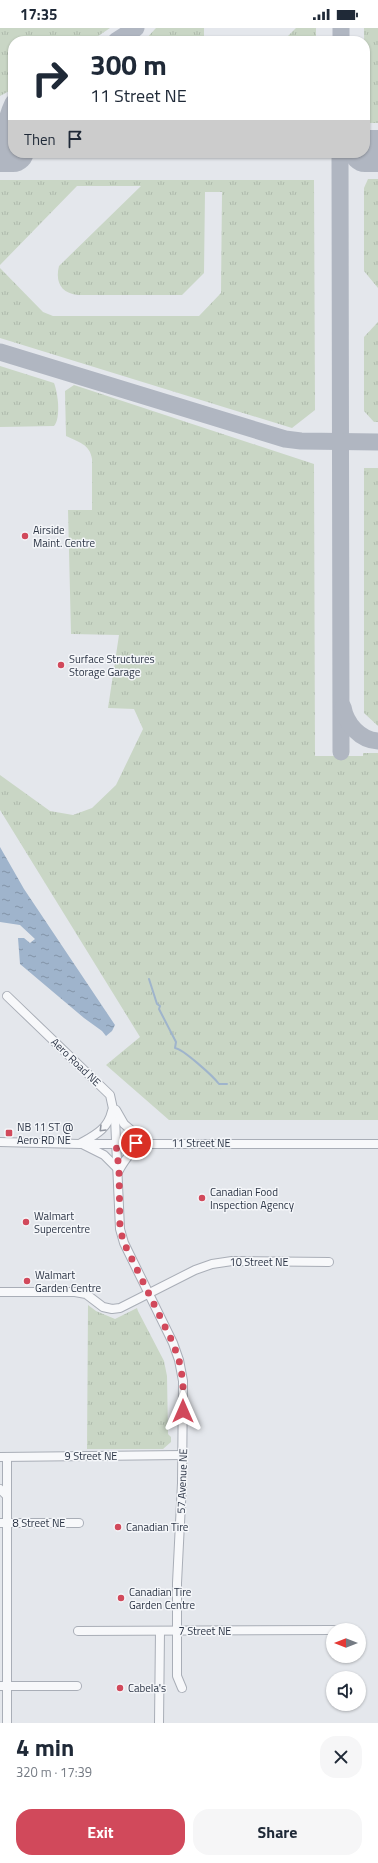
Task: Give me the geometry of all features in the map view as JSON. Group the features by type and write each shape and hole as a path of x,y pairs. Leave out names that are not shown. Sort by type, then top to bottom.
{"street":[{"name":"Aero Road NE","path":"7,996 110,1095 113,1105 116,1143"},
{"path":"80,1144 104,1155 119,1170 129,1154 146,1143 124,1124 113,1105"},
{"path":"80,1144 102,1131 110,1120 113,1105"},
{"name":"11 Street NE","path":"0,1142 80,1144 378,1144"},
{"name":"57 Avenue NE","path":"116,1143 119,1170 120,1229 128,1254 173,1343 179,1360 183,1381 183,1455 177,1583 177,1676 182,1688"},
{"name":"10 Street NE","path":"0,1292 76,1292 86,1294 96,1303 103,1307 112,1309 120,1308 147,1292 194,1270 212,1264 232,1261 330,1262"},
{"name":"9 Street NE","path":"4,1457 183,1455"},
{"path":"4,1457 7,1496 4,1523 4,1686 7,1723"},
{"path":"0,1489 7,1496"},
{"name":"8 Street NE","path":"4,1523 78,1523"},
{"name":"7 Street NE","path":"78,1631 326,1630"},
{"path":"159,1723 160,1631"},
{"path":"4,1686 77,1686"}],"green space":[{"path":"0,28 110,28 98,36 8,36 8,92 0,96"},
{"path":"156,28 204,28 204,36 149,36"},
{"path":"296,28 316,28 316,36 288,36"},
{"path":"364,28 378,28 378,123 370,123 370,36 364,36"},
{"path":"368,179 378,179 378,288 364,271 364,188"},
{"path":"0,180 314,180 315,410 292,428 0,338 0,268 43,312 53,316 199,316 221,293 222,192 205,192 204,273 182,295 78,295 67,292 61,286 58,277 59,266 141,186 77,186 0,265"},
{"path":"378,322 378,422 374,422 364,411 364,337"},
{"path":"0,366 54,383 58,399 58,417 54,426 0,427"},
{"path":"74,385 314,464 315,756 363,756 363,753 378,753 378,1120 169,1120 106,1065 140,1037 0,810 0,775 50,811 73,815 92,808 116,785 143,729 134,709 108,708 119,635 71,634 68,510 92,510 91,454 83,444 66,436 65,391"},
{"path":"364,468 378,468 378,726 364,713"},
{"path":"88,1305 96,1311 115,1319 137,1308 164,1361 167,1376 168,1434 171,1437 171,1442 163,1449 87,1449"}],"water":[{"path":"0,847 24,889 115,1025 112,1031 106,1036 102,1031 84,1018 20,964 18,938 24,938 30,943 35,939 20,925 0,922"}],"waterway":[{"path":"149,979 157,1004 160,1006 159,1009 176,1042 175,1048 205,1069 219,1084 227,1084"}],"taxiway":[{"path":"124,36 136,28"},
{"path":"341,28 341,36"},
{"path":"8,118 8,131"},
{"path":"340,158 341,752"},
{"path":"0,352 285,439 301,441 378,442"},
{"path":"343,707 347,719 355,730 365,738 378,741"}],"runway":[{"path":"0,151 8,151"},
{"path":"370,151 378,151"}],"place":[{"name":"Airside Maint. Centre","path":"25,536"},
{"name":"Surface Structures Storage Garage","path":"61,665"},
{"name":"NB 11 ST @ Aero RD NE","path":"9,1133"},
{"name":"Canadian Food Inspection Agency","path":"202,1198"},
{"name":"Walmart Supercentre","path":"26,1222"},
{"name":"Walmart Garden Centre","path":"27,1281"},
{"name":"Canadian Tire","path":"118,1527"},
{"name":"Canadian Tire Garden Centre","path":"121,1598"},
{"name":"Cabela's","path":"120,1688"}],"route":[{"path":"136,1143 116,1143 119,1170 120,1229 128,1254 173,1343 179,1360 183,1381 183,1411"}]}
